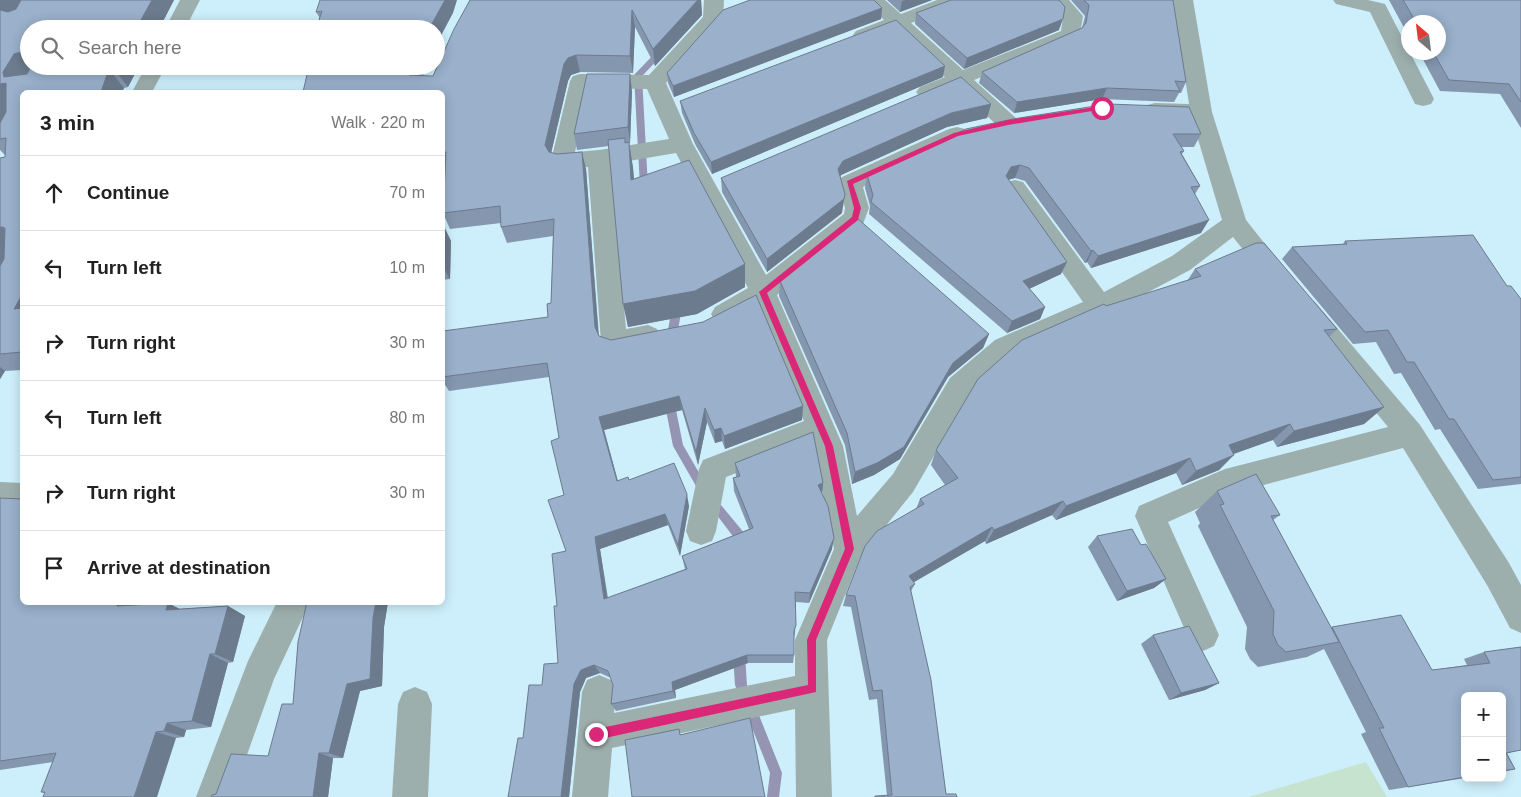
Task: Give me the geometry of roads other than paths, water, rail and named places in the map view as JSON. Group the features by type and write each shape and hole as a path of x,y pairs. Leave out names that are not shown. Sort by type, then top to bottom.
{"street":[{"path":"180,20 190,0"},
{"path":"704,325 763,292 865,226 857,208 850,183 956,134 1017,121 960,78 874,0"},
{"path":"842,43 955,0"},
{"path":"905,102 1070,34 1073,16 1058,0"},
{"path":"1183,0 1201,112 1235,224 1410,434 1509,573 1521,617"},
{"path":"1343,0 1378,4 1422,99"},
{"path":"650,82 713,7"},
{"path":"143,90 151,75"},
{"path":"682,144 599,158 562,161 580,81 650,82 675,106 682,144 715,183 829,446 849,549"},
{"path":"1132,109 1201,112"},
{"path":"599,158 614,342 664,333"},
{"path":"1015,188 1100,306"},
{"path":"814,797 811,640 849,549 903,483 960,386 997,342 1100,306 1181,263 1235,224"},
{"path":"702,531 712,470 821,427"},
{"path":"1203,635 1150,516 1225,482 1410,434"},
{"path":"0,494 20,496"},
{"path":"214,797 260,674 293,605"},
{"path":"596,734 813,689"},
{"path":"590,797 600,692"},
{"path":"410,797 415,704"}],"waterway":[{"path":"644,187 638,75 661,52"},
{"path":"671,341 676,313 674,306"},
{"path":"669,400 678,446 704,490"},
{"path":"712,502 745,543"},
{"path":"739,655 741,685 776,773 773,797"}]}
